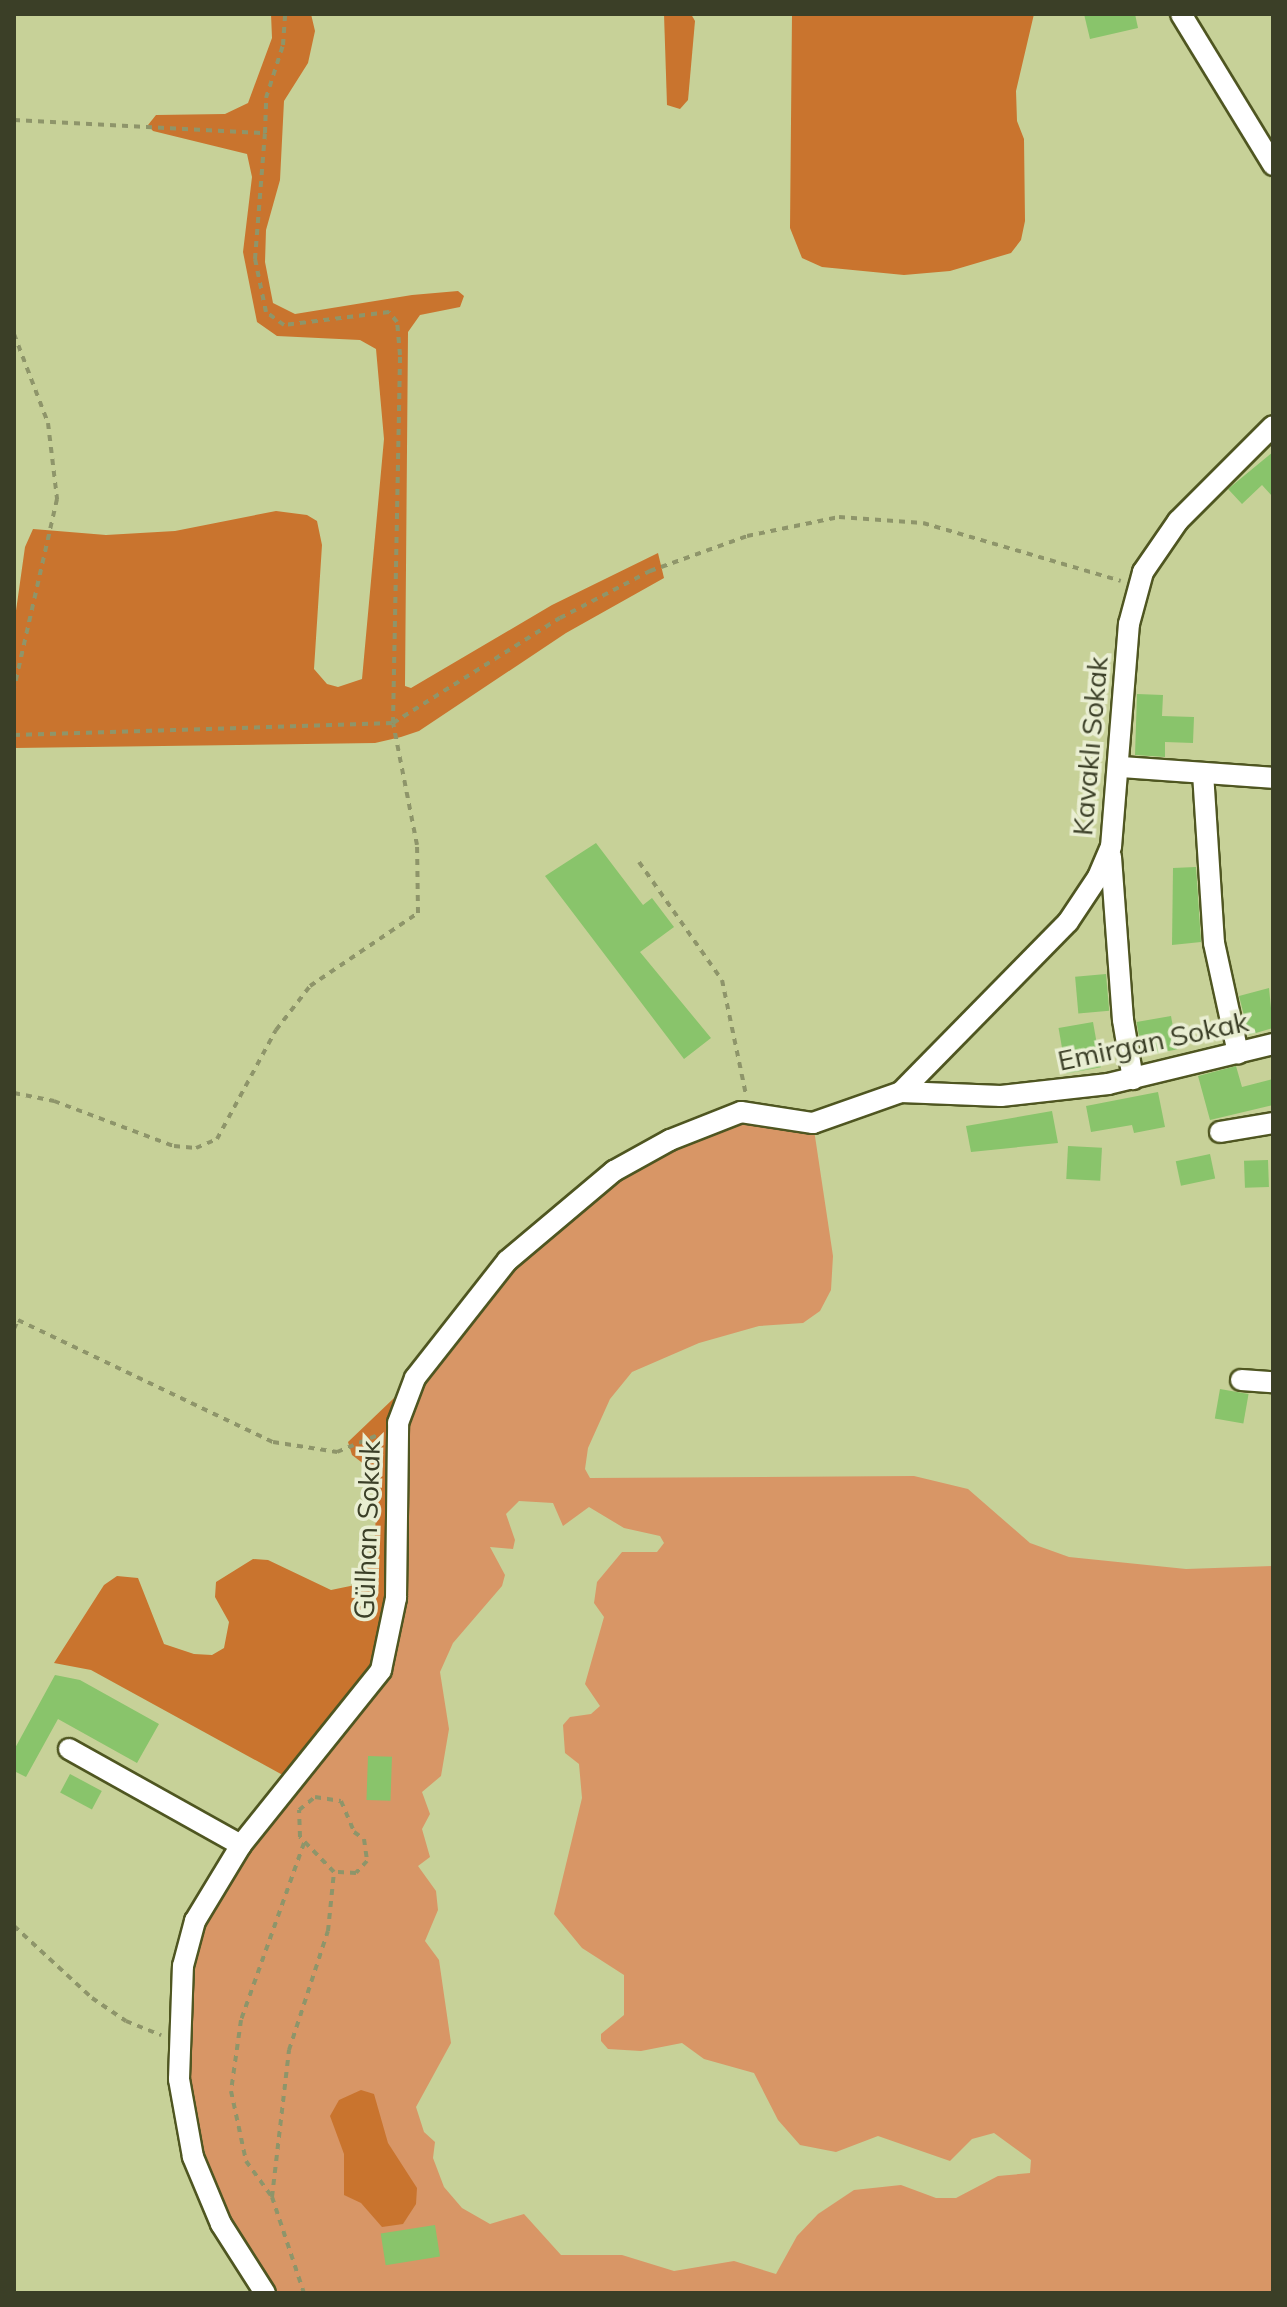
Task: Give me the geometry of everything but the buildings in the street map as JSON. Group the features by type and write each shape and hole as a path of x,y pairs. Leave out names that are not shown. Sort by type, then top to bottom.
{"street":[{"path":"1181,14 1273,165"},
{"name":"Kavaklı Sokak","path":"901,1092 1068,922 1098,877 1111,847 1121,767 1127,652 1137,586 1150,558 1178,521 1273,426"},
{"path":"1121,767 1273,778"},
{"path":"1203,773 1214,943 1238,1053"},
{"path":"1111,847 1123,1020 1133,1079"},
{"name":"Emirgan Sokak","path":"901,1092 1001,1096 1133,1079 1273,1044"},
{"name":"Gülhan Sokak","path":"265,2293 221,2224 193,2157 182,2113 178,2042 188,1944 210,1892 241,1845 381,1670 397,1584 398,1423 409,1390 441,1341 541,1228 641,1155 712,1120 749,1111 813,1123 901,1092"},
{"path":"1220,1132 1273,1123"},
{"path":"1241,1380 1273,1382"},
{"path":"69,1749 241,1845"}],"path":[{"path":"14,1093 54,1101 174,1146 196,1148 217,1139 276,1030 310,986 418,913 417,845 393,723 400,355 397,322 389,312 284,325 266,312 255,259 266,98 283,45 285,14"},
{"path":"14,120 265,133"},
{"path":"14,334 48,423 57,499 14,689"},
{"path":"14,735 393,723 560,618 650,571 747,536 839,517 923,523 1137,586"},
{"path":"639,862 722,980 749,1111"},
{"path":"14,1329 16,1319 235,1425 300,1449 353,1448 398,1423"},
{"path":"321,1796 341,1801 368,1855 356,1873 334,1872 304,1843 296,1824 303,1805 321,1796"},
{"path":"304,1843 241,2020 231,2091 246,2161 272,2197 304,2293"},
{"path":"272,2197 289,2050 328,1931 334,1872"},
{"path":"14,1926 92,1998 126,2021 178,2042"}],"shaded area":[{"path":"271,14 311,14 315,31 308,63 284,101 280,180 266,230 265,262 273,303 295,314 412,295 458,291 464,296 460,307 420,315 408,332 405,686 411,688 552,605 658,553 664,578 566,633 419,731 401,737 375,743 14,748 14,625 25,547 33,529 106,535 175,531 276,511 307,515 317,521 322,545 314,669 327,684 338,687 362,679 384,439 376,349 360,340 277,336 257,322 243,252 252,177 247,154 153,131 148,125 156,115 225,114 248,103 272,38"},
{"path":"664,14 691,14 695,21 688,100 680,109 667,105"},
{"path":"792,14 1034,14 1016,91 1017,121 1024,139 1025,221 1021,240 1011,253 950,271 904,275 822,267 802,258 790,228"},
{"path":"712,1120 813,1123 833,1256 831,1290 820,1311 803,1323 759,1326 699,1343 632,1372 610,1399 588,1448 585,1469 590,1478 914,1476 968,1489 1030,1543 1069,1557 1186,1569 1273,1566 1273,2293 265,2293 248,2269 182,2113 195,1921 354,1710 403,1403 541,1228","holes":["519,1501 553,1503 563,1526 589,1507 624,1528 660,1536 664,1543 657,1552 622,1552 597,1582 594,1603 604,1617 585,1684 600,1706 591,1714 570,1717 563,1725 565,1753 579,1764 582,1798 554,1914 582,1948 624,1975 624,2015 601,2034 601,2041 608,2049 641,2051 682,2043 704,2059 754,2073 778,2120 800,2145 836,2152 878,2136 950,2161 972,2139 994,2133 1031,2160 1030,2173 998,2176 956,2198 936,2198 901,2185 854,2190 818,2214 797,2236 776,2274 734,2261 674,2271 622,2255 561,2255 524,2214 490,2224 462,2208 444,2187 433,2158 435,2142 424,2132 416,2107 451,2043 439,1960 425,1941 438,1910 436,1891 418,1866 430,1857 422,1829 430,1814 422,1792 441,1776 449,1729 440,1672 453,1643 502,1586 505,1575 490,1547 513,1549 515,1540 506,1514"]},
{"path":"415,1378 403,1403 387,1654 290,1779 91,1670 54,1663 104,1585 117,1576 138,1578 164,1644 194,1654 212,1655 224,1648 229,1622 215,1597 216,1582 253,1559 268,1560 331,1590 360,1584 375,1535 377,1486 373,1471 352,1455 348,1442"},
{"path":"361,2090 374,2094 388,2143 417,2188 416,2204 403,2224 382,2227 361,2203 344,2195 344,2154 330,2116 339,2100"}]}
